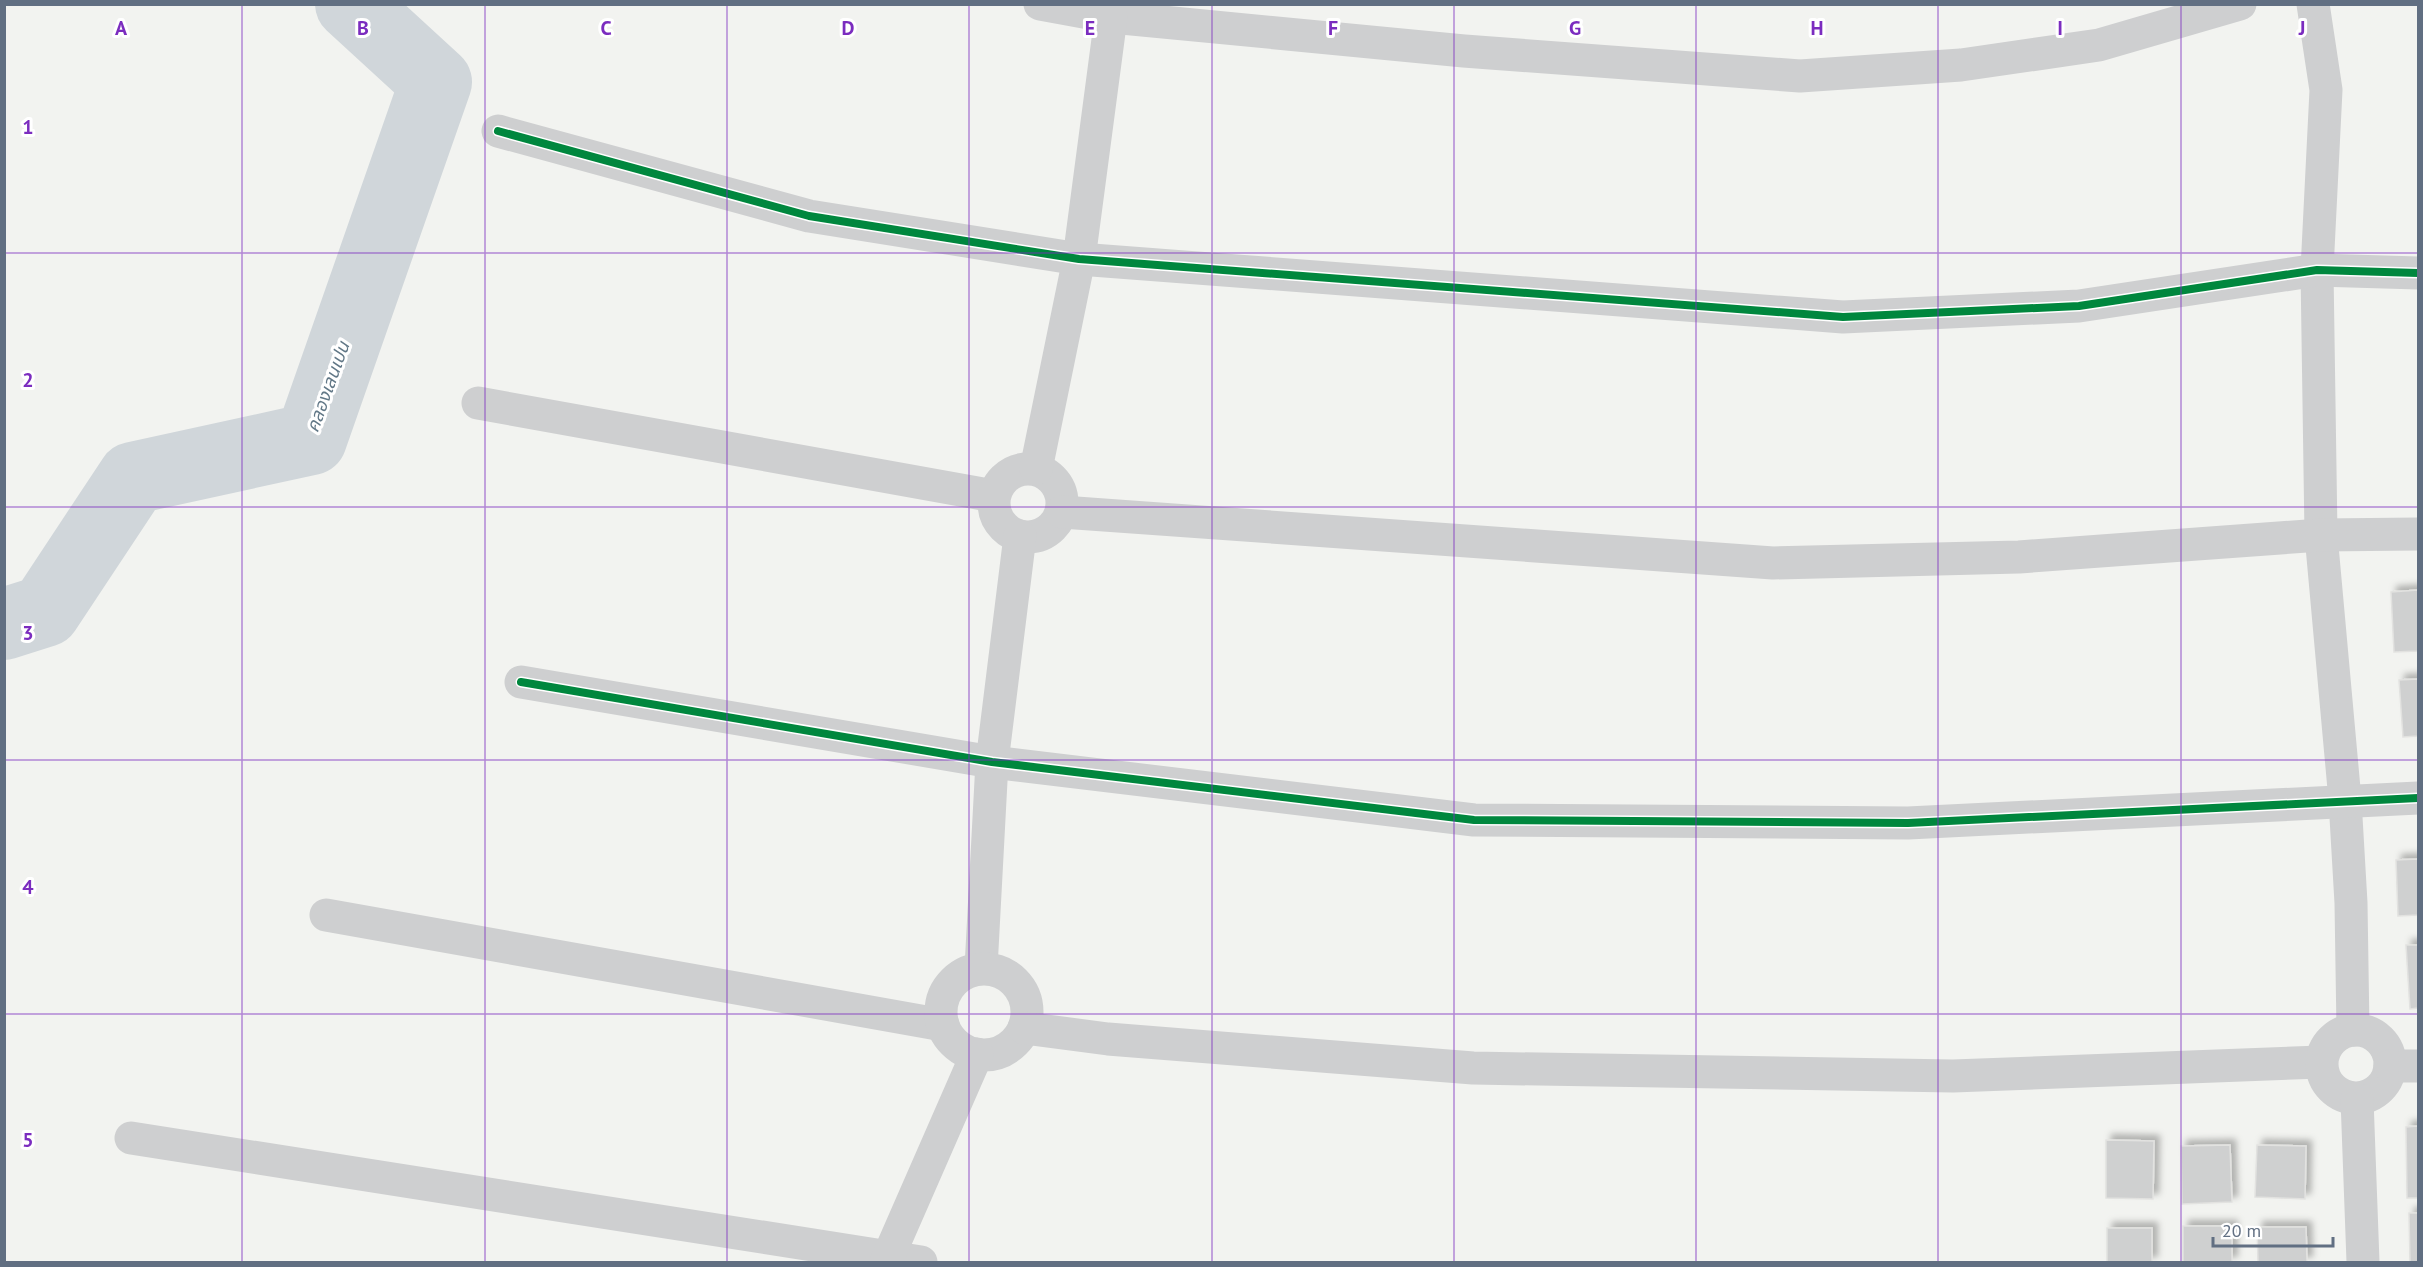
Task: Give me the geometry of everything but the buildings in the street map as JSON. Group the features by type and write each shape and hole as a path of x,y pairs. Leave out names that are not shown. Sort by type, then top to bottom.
{"street":[{"path":"1040,4 1112,17 1464,51 1800,76 1961,65 2099,45 2240,4"},
{"path":"2313,4 2326,90 2317,270 2321,535 2345,800 2351,903 2353,1030"},
{"path":"1036,469 1078,259 1112,17"},
{"path":"498,131 809,216 1078,259 1842,317 2079,306 2317,270 2418,273"},
{"path":"478,403 994,496"},
{"path":"1025,469 1036,469 1055,481 1063,501 1062,512 1058,522 1050,530 1031,537 1020,536 1002,525 996,517 994,496 1005,477 1025,469"},
{"path":"1062,512 1773,563 2019,557 2321,535 2418,534"},
{"path":"981,968 993,762 1020,536"},
{"path":"521,682 993,762 1474,820 1908,823 2418,798"},
{"path":"326,915 943,1025"},
{"path":"981,968 1002,972 1019,986 1027,1006 1024,1028 1017,1040 1005,1049 991,1054 977,1054 962,1049 950,1038 943,1025 941,1006 947,988 960,975 981,968"},
{"path":"1024,1028 1108,1039 1473,1068 1953,1076 2321,1062"},
{"path":"2353,1030 2361,1030 2374,1035 2404,1066 2372,1095 2357,1099 2343,1096 2331,1088 2323,1076 2321,1062 2324,1048 2333,1037 2353,1030"},
{"path":"888,1260 977,1054"},
{"path":"2357,1099 2363,1263"},
{"path":"131,1138 888,1260 921,1263"}],"waterway":[{"name":"คลองเลนเปน","path":"4,624 45,611 133,478 311,439 436,82 351,4"}],"cycle path":[{"path":"498,131 809,216 1079,259 1843,317 2079,306 2317,270 2418,273"},
{"path":"521,682 992,762 1474,820 1908,823 2418,798"}]}
